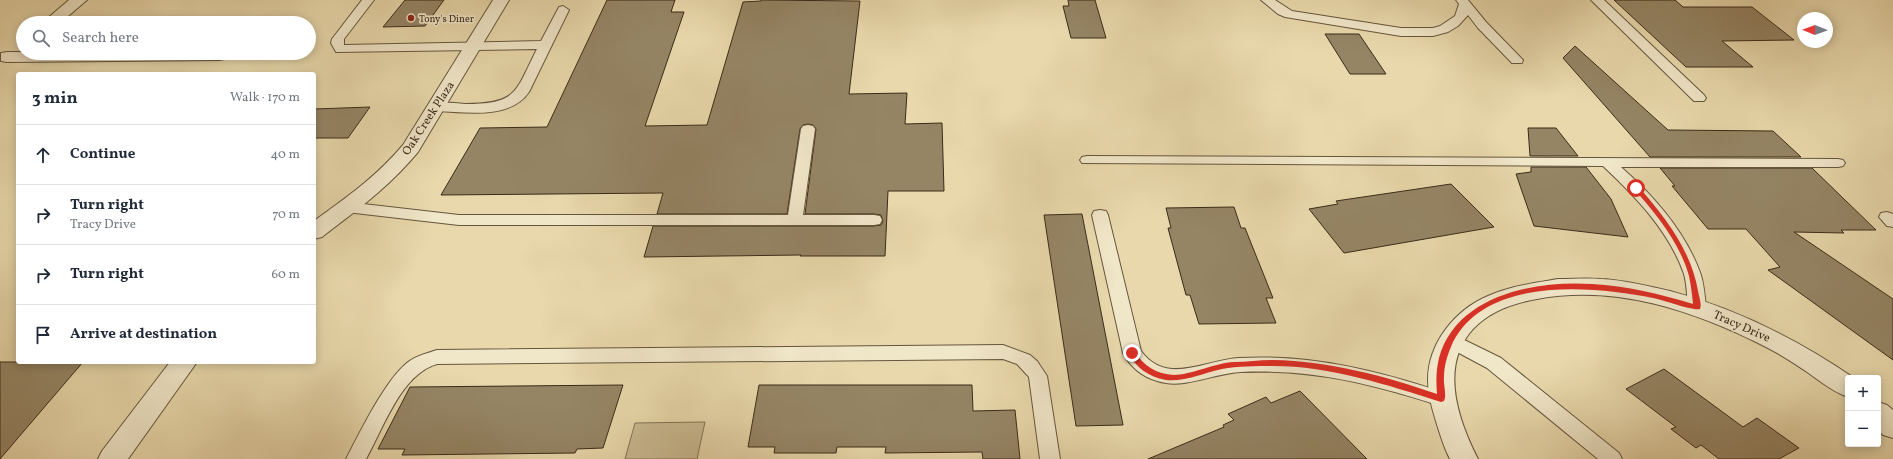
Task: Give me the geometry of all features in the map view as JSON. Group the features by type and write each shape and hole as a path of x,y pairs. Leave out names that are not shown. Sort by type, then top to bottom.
{"street":[{"path":"59,16 79,0"},
{"name":"Oak Creek Plaza","path":"316,230 373,188 394,168 411,148 501,0"},
{"path":"4,60 16,51"},
{"path":"4,60 16,60"},
{"name":"Tracy Drive","path":"1462,458 1441,399 1440,377 1443,358 1450,340 1464,322 1482,308 1504,297 1530,290 1559,286 1598,287 1625,290 1661,297 1698,308 1736,322 1774,340 1811,361 1845,385"},
{"path":"112,459 183,364"},
{"path":"1881,415 1893,427"}],"lane":[{"path":"368,0 338,39 337,43 340,49 545,46"},
{"path":"1267,0 1282,11 1289,14 1401,32 1433,32 1444,29 1461,17 1463,2"},
{"path":"1597,0 1699,98"},
{"path":"1463,2 1482,25 1517,60"},
{"path":"436,107 496,106 510,102 522,92 563,10"},
{"path":"796,219 808,129"},
{"path":"1087,160 1838,163"},
{"path":"1608,163 1636,188 1662,218 1682,253 1692,276 1698,308"},
{"path":"346,207 459,220 874,220"},
{"path":"1100,215 1132,353 1138,363 1149,371 1176,378 1223,366 1274,363 1317,367 1405,386 1441,399"},
{"path":"1450,340 1494,362 1612,459"},
{"path":"356,459 398,382 408,370 418,363 433,358 1003,352 1021,356 1032,366 1038,376 1050,459"}],"shaded area":[{"path":"705,422 697,459 625,459 635,423"}],"building":[{"name":"Tony's Diner","path":"405,0 444,0 425,26 383,27"},
{"path":"607,0 675,0 671,12 684,12 645,126 707,125 743,2 761,0 860,1 849,94 907,93 905,124 942,123 944,191 888,191 885,256 800,256 801,255 644,257 653,226 881,225 883,221 881,215 805,214 816,129 813,125 808,124 803,125 800,129 787,214 657,214 663,193 441,195 480,128 547,127"},
{"path":"1068,0 1095,0 1106,38 1071,38 1063,6 1069,6"},
{"path":"1614,0 1675,0 1683,7 1752,7 1794,40 1722,41 1753,67 1686,67"},
{"path":"1325,34 1359,34 1386,74 1350,74"},
{"path":"1575,46 1668,130 1773,131 1801,157 1650,157 1563,58"},
{"path":"370,107 348,138 316,138 316,109"},
{"path":"1528,128 1556,128 1578,156 1530,156"},
{"path":"1531,167 1586,167 1611,199 1628,237 1534,226 1516,174 1531,172"},
{"path":"1660,168 1812,168 1876,230 1841,230 1844,233 1794,232 1893,299 1893,360 1768,270 1780,267 1746,229 1708,229 1672,186 1675,186"},
{"path":"1451,184 1494,227 1344,253 1309,209 1338,204 1336,201"},
{"path":"1234,207 1241,228 1245,228 1273,298 1266,298 1276,323 1199,324 1190,295 1186,295 1168,228 1171,228 1166,208"},
{"path":"1082,214 1123,425 1076,426 1044,215"},
{"path":"0,362 16,362 16,364 81,364 0,459"},
{"path":"1664,369 1743,427 1757,418 1799,448 1779,459 1719,459 1701,445 1696,448 1671,429 1676,427 1626,389"},
{"path":"623,385 603,448 577,449 575,453 402,455 405,449 378,449 410,387"},
{"path":"759,385 972,385 973,411 1015,410 1020,459 983,459 982,452 885,453 886,447 837,447 836,453 774,453 775,447 748,447"},
{"path":"1300,391 1367,459 1148,459 1224,427 1223,425 1234,420 1228,414 1266,397 1271,403"}],"place":[{"name":"Tony's Diner","path":"411,18"}],"route":[{"path":"1132,353 1138,363 1149,371 1176,378 1223,366 1274,363 1324,368 1369,377 1405,386 1441,399 1440,377 1443,358 1450,340 1464,322 1482,308 1504,297 1530,290 1559,286 1591,286 1625,290 1661,297 1698,308 1692,276 1682,253 1662,218 1636,188"}]}
